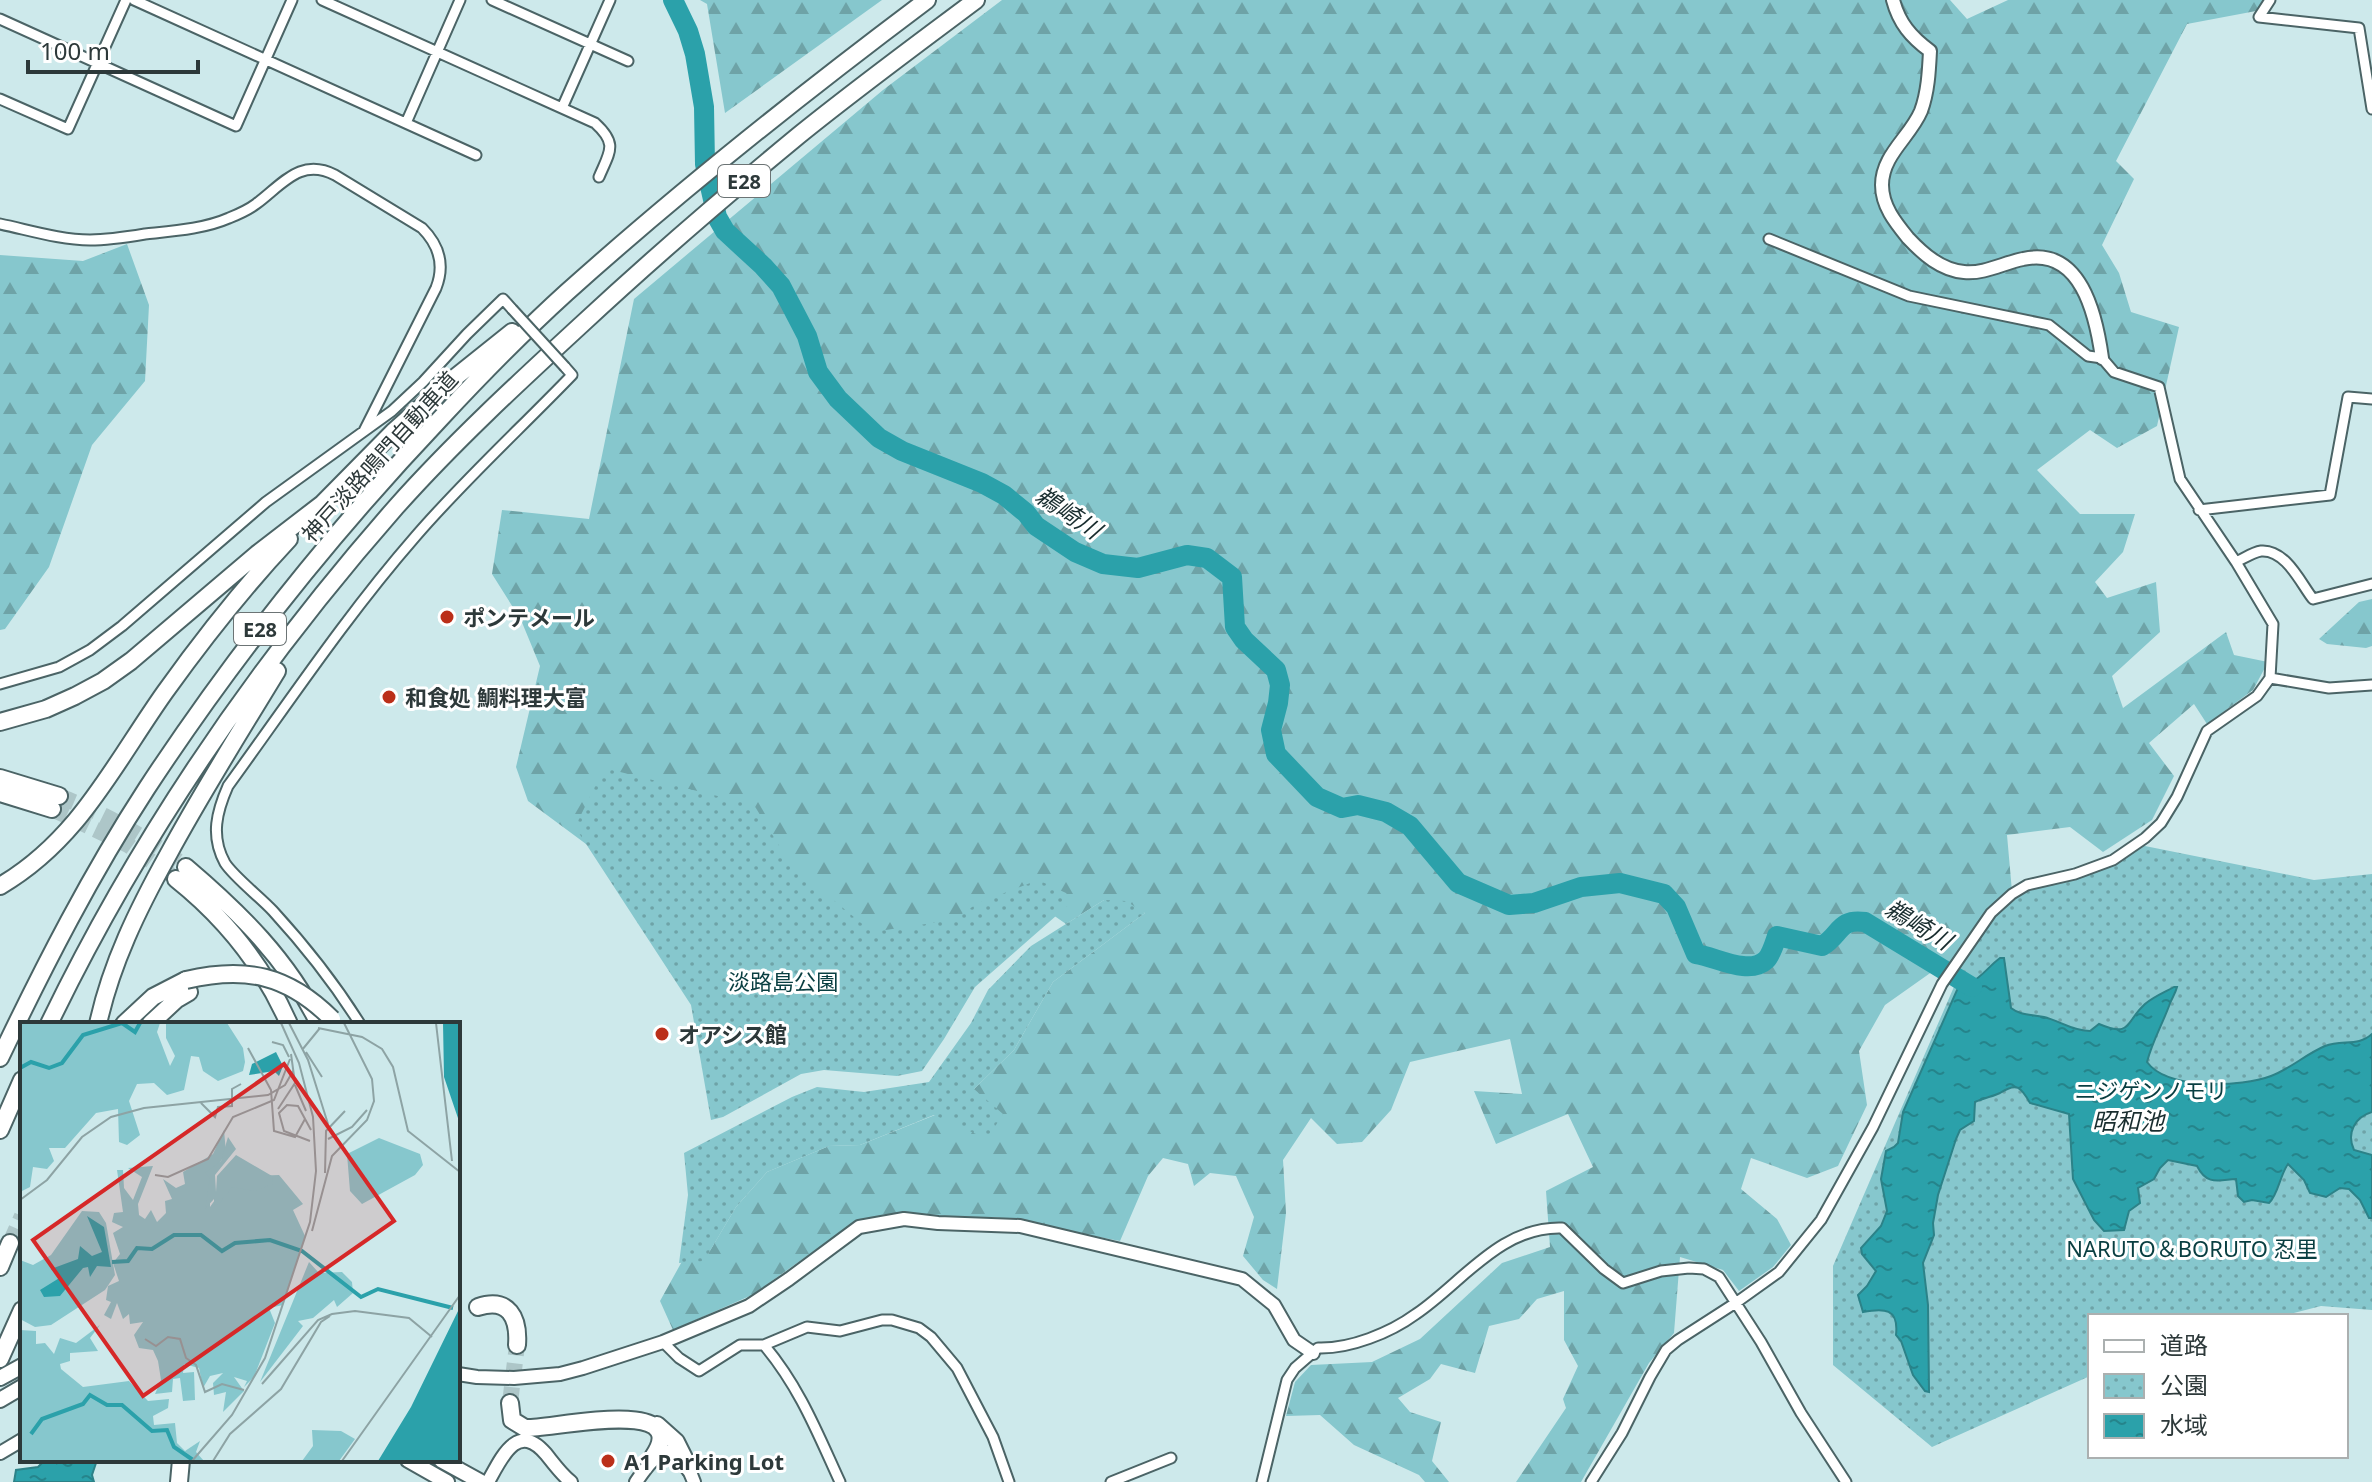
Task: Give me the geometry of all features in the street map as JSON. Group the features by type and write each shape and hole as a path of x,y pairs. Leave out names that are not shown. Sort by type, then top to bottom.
{"highway":[{"name":"神戸淡路鳴門自動車道","path":"0,1058 62,935 154,778 259,629 396,465 565,294 711,169 927,0"},
{"name":"E28","path":"50,1022 126,877 170,806 273,660 398,505 535,367 619,290 798,136 976,0"},
{"path":"0,886 30,867 74,826 163,694 277,551 393,432 520,325 565,294"},
{"path":"0,722 46,709 103,681 158,640 257,554 322,504"},
{"path":"96,1022 117,958 141,906 198,799 317,604"},
{"path":"0,778 56,802 0,793"},
{"path":"288,1022 254,962 181,873 233,909 276,955 329,1022"},
{"path":"254,962 267,988 277,1022"},
{"path":"126,1022 153,997 188,986 244,977 293,988 321,1008 329,1022"},
{"path":"152,1022 188,986"},
{"path":"0,1130 20,1085"},
{"path":"0,1267 10,1243"},
{"path":"478,1307 491,1303 508,1310 516,1321 517,1345"},
{"path":"0,1332 20,1312"},
{"path":"0,1359 20,1314"},
{"path":"510,1403 512,1420 525,1428 618,1419 644,1421 658,1426 671,1435 692,1475"},
{"path":"644,1421 660,1433 661,1444 653,1457"},
{"path":"179,1482 181,1462"}],"main road":[{"path":"0,1378 20,1367"},
{"path":"0,1400 20,1388"},
{"path":"412,1462 445,1482"},
{"path":"445,1462 481,1482"}],"street":[{"path":"0,99 68,129 126,0"},
{"path":"134,0 476,155"},
{"path":"0,19 236,126 292,0"},
{"path":"322,0 595,123 608,135 611,146 599,177"},
{"path":"406,123 460,0"},
{"path":"492,0 628,61"},
{"path":"562,108 610,0"},
{"path":"1591,1482 1622,1433 1666,1350 1779,1272 1821,1220 1873,1127 1942,984 1991,913 2027,885 2075,874 2113,860 2145,838 2161,823 2177,797 2207,731 2257,696 2270,678 2273,624 2180,479 2159,387 2114,372 2102,358 2090,305 2076,277 2065,266 2047,257 2034,256 1983,271 1964,272 1946,268 1914,245 1891,216 1883,201 1882,182 1886,164 1920,112 1926,95 1930,51 1911,37 1900,20 1893,0"},
{"path":"2270,0 2259,17 2359,28 2372,109"},
{"path":"0,224 89,241 166,232 218,223 232,217 298,172 326,170 335,175 422,228 431,238 441,263 441,276 432,298 364,431"},
{"path":"1769,239 1909,296 2049,325 2088,356 2102,358"},
{"path":"0,684 59,667 90,650 122,626 243,520 405,399 503,299 572,375 483,464 376,583 228,786 218,809 219,846 225,862 289,930 359,1022"},
{"path":"2199,510 2330,495 2348,397 2372,399"},
{"path":"2236,562 2261,551 2274,554 2289,565 2313,599 2372,584"},
{"path":"2270,678 2329,688 2372,685"},
{"path":"460,1374 514,1378 560,1374 663,1342 749,1306 859,1227 904,1219 1020,1226 1242,1279 1274,1305 1294,1340 1313,1353"},
{"path":"1262,1482 1287,1380 1295,1368 1318,1348 1374,1336 1414,1316 1507,1241 1532,1232 1562,1228 1623,1283 1661,1271 1689,1268 1704,1269 1719,1277 1846,1482"},
{"path":"663,1342 679,1358 699,1371 740,1345 764,1345 807,1327 840,1331 892,1320 919,1328 931,1337 957,1368 993,1437 1009,1482"},
{"path":"764,1345 801,1396 840,1482"},
{"path":"0,1453 20,1441"},
{"path":"488,1482 503,1456 516,1442 528,1441 540,1448 571,1482"},
{"path":"636,1482 659,1453 678,1455 692,1475"},
{"path":"1111,1482 1171,1458"}],"green space":[{"path":"700,0 882,0 725,113 707,4"},
{"path":"1002,0 1950,0 1967,19 2008,0 2263,0 2256,11 2187,24 2116,161 2134,179 2102,245 2119,273 2131,312 2179,327 2157,426 2117,448 2090,430 2037,470 2080,514 2135,514 2123,552 2095,582 2107,598 2156,582 2160,632 2112,676 2123,708 2226,632 2234,655 2268,662 2253,690 2207,724 2194,704 2149,743 2174,776 2152,820 2103,852 2070,827 2007,835 2014,914 1966,981 1943,964 1885,1005 1859,1051 1867,1105 1838,1166 1807,1178 1751,1158 1741,1189 1777,1219 1791,1245 1773,1267 1739,1291 1723,1270 1680,1257 1674,1333 1649,1363 1581,1482 1516,1482 1566,1408 1563,1399 1578,1366 1564,1340 1564,1291 1537,1299 1519,1319 1489,1326 1475,1373 1441,1364 1430,1379 1398,1398 1410,1412 1441,1422 1432,1461 1449,1482 1425,1482 1419,1475 1354,1445 1320,1415 1286,1416 1295,1382 1311,1365 1372,1362 1420,1339 1502,1263 1550,1247 1546,1191 1593,1167 1568,1114 1496,1144 1474,1091 1522,1094 1510,1039 1410,1062 1391,1110 1362,1142 1337,1144 1311,1118 1283,1160 1286,1213 1277,1289 1263,1280 1243,1256 1254,1217 1236,1176 1210,1173 1194,1186 1188,1164 1163,1158 1148,1176 1120,1241 994,1217 852,1224 752,1295 673,1330 660,1301 685,1256 708,1254 736,1207 767,1172 829,1146 860,1145 935,1115 974,1089 1014,1050 1053,982 1145,913 1104,900 1066,924 1036,903 838,1003 586,844 528,801 516,767 540,666 521,620 492,574 502,510 589,519 634,299 883,90"},
{"path":"127,244 149,305 145,381 92,445 49,567 5,629 0,630 0,255 83,261"},
{"path":"2372,599 2372,646 2327,644 2319,639 2359,602"},
{"name":"淡路島公園","path":"604,768 754,805 791,865 872,932 953,920 978,903 1038,880 1066,893 1073,901 975,987 922,1071 897,1076 824,1070 801,1074 723,1117 711,1120 691,1005 575,827"},
{"name":"ニジゲンノモリ","path":"2140,845 2314,880 2372,874 2372,1310 2321,1306 2290,1314 2088,1314 2088,1377 1932,1447 1833,1365 1833,1266 1966,959 2012,894"},
{"path":"1104,900 1126,901 1145,913 1053,982 1014,1050 974,1089 1003,1114 987,1139 934,1115 860,1145 829,1146 767,1172 736,1207 704,1261 679,1263 688,1195 684,1153 817,1087 864,1092 929,1082 971,1023 988,990 1031,946"}],"water":[{"name":"昭和池","path":"2000,958 2004,958 2011,1008 2084,1031 2090,1031 2099,1024 2123,1029 2148,1001 2177,987 2147,1062 2171,1078 2187,1082 2224,1084 2258,1080 2278,1073 2325,1046 2355,1042 2372,1034 2372,1112 2357,1122 2351,1138 2354,1150 2372,1155 2372,1218 2349,1189 2340,1188 2326,1197 2310,1193 2304,1180 2288,1164 2269,1203 2244,1202 2238,1196 2236,1179 2209,1179 2197,1166 2168,1160 2154,1179 2138,1188 2140,1203 2129,1211 2124,1230 2104,1231 2094,1220 2073,1179 2069,1114 2030,1103 2021,1090 2011,1088 1975,1102 1974,1121 1960,1130 1938,1195 1934,1235 1923,1263 1928,1305 1929,1392 1925,1391 1913,1375 1896,1335 1892,1315 1883,1310 1863,1312 1858,1295 1876,1271 1862,1254 1861,1248 1881,1226 1887,1211 1881,1179 1886,1151 1898,1143 1903,1112 1957,990 1966,981 1970,983 1978,978"},
{"path":"43,1462 96,1462 92,1475 94,1482 14,1482 16,1470 38,1467"}],"waterway":[{"name":"鵜崎川","path":"673,0 695,54 704,107 705,164 717,217 725,231 781,286 807,336 818,372 838,399 879,438 1004,495 1036,526 1075,552 1103,564 1138,568 1187,555 1207,558 1232,577 1235,627 1244,640 1276,670 1280,685 1271,730 1276,754 1317,797 1342,808 1358,805 1386,812 1410,826 1458,883 1509,905 1534,903 1581,887 1620,883 1664,894 1676,907 1696,954 1742,966 1766,960 1777,936 1822,946 1845,925 1865,922 1972,987"}],"tunnel":[{"path":"59,796 125,827 186,867"},
{"path":"52,809 128,845 172,876"},
{"path":"10,1243 20,1220"},
{"path":"510,1403 517,1345"}],"place":[{"name":"ポンテメール","path":"447,617"},
{"name":"和食処 鯛料理大富","path":"389,697"},
{"name":"オアシス館","path":"662,1034"},
{"name":"A1 Parking Lot","path":"608,1461"}],"park label":[{"name":"NARUTO＆BORUTO 忍里","path":"2192,1248"}]}
